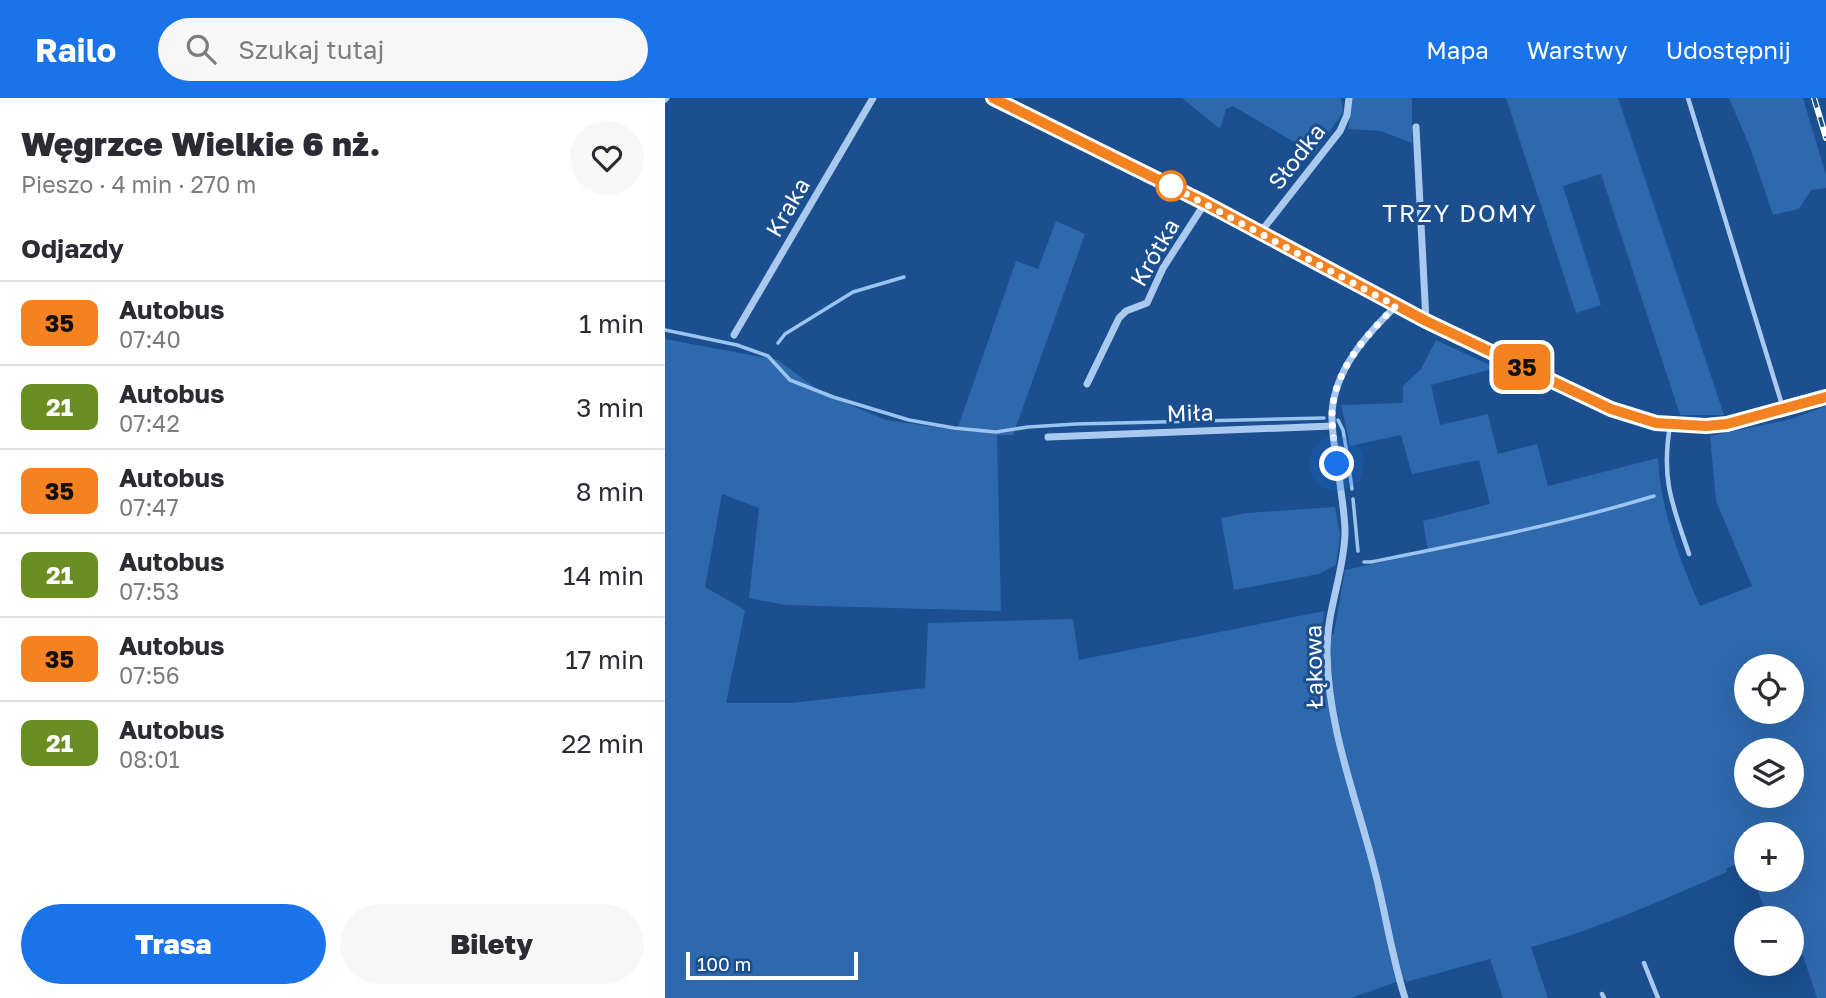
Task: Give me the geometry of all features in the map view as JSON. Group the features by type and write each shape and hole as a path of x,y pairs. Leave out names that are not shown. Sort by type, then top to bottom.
{"street":[{"name":"Kraka","path":"734,335 873,98"},
{"path":"993,98 1205,203 1396,306 1611,409 1670,425 1716,425 1826,397"},
{"name":"Słodka","path":"1260,233 1340,131 1347,115 1349,98"},
{"path":"1416,127 1426,321"},
{"name":"Krótka","path":"1087,384 1119,318 1126,310 1147,303 1163,268 1205,203"},
{"name":"Łąkowa","path":"1396,306 1361,343 1343,374 1334,397 1332,426 1345,527 1344,551 1328,632 1329,692 1339,744 1378,884 1395,966 1405,998"},
{"name":"Miła","path":"1048,437 1332,426"}],"lane":[{"path":"1688,98 1783,409"},
{"path":"1670,425 1665,462 1667,486 1689,554"},
{"path":"1644,963 1658,998"}],"shaded area":[{"path":"1182,98 1341,98 1343,112 1314,154 1233,106 1226,109 1220,129"},
{"path":"1352,98 1412,98 1412,143 1381,131 1348,129"},
{"path":"1506,98 1618,98 1724,415 1680,415 1601,174 1563,186 1601,305 1576,313"},
{"path":"1729,98 1803,98 1826,175 1826,188 1811,190 1799,209 1773,215 1750,147"},
{"path":"1056,221 1085,234 1013,435 997,435 1001,611 785,605 749,598 759,508 722,494 705,587 745,610 726,703 791,703 925,688 928,623 1073,619 1079,660 1324,611 1321,645 1334,633 1345,570 1428,552 1423,521 1490,504 1479,460 1412,474 1401,435 1350,446 1341,405 1403,403 1403,386 1421,369 1436,340 1496,368 1431,385 1440,425 1488,414 1498,454 1537,444 1548,486 1658,458 1672,534 1700,606 1752,586 1716,501 1710,436 1791,419 1826,406 1826,998 1817,998 1804,959 1804,906 1764,906 1758,892 1804,892 1804,822 1734,822 1734,865 1726,869 1727,872 1581,932 1531,947 1548,998 1503,998 1490,959 1406,982 1405,979 1351,998 665,998 665,339 778,360 822,393 886,420 957,430 1016,261 1038,269"},
{"path":"1335,507 1340,535 1336,565 1319,574 1234,590 1221,518 1247,513"}],"waterway":[{"path":"778,343 785,334 853,292 904,277"},
{"path":"665,330 737,345 768,356 790,380 833,397 909,420 954,428 996,432 1076,424 1324,418"},
{"path":"1338,420 1343,430 1348,459"},
{"path":"1350,474 1352,489"},
{"path":"1364,562 1514,532 1654,496"},
{"path":"1353,499 1358,551"}],"railway":[{"path":"1814,98 1826,138"}],"bus line":[{"name":"35","path":"993,98 1205,203 1426,321 1611,409 1656,423 1706,426 1727,424 1826,397"}],"district":[{"name":"TRZY DOMY","path":"1460,212"}],"route":[{"path":"1171,186 1162,181 1396,306 1361,343 1337,387 1332,426 1337,464"}]}
